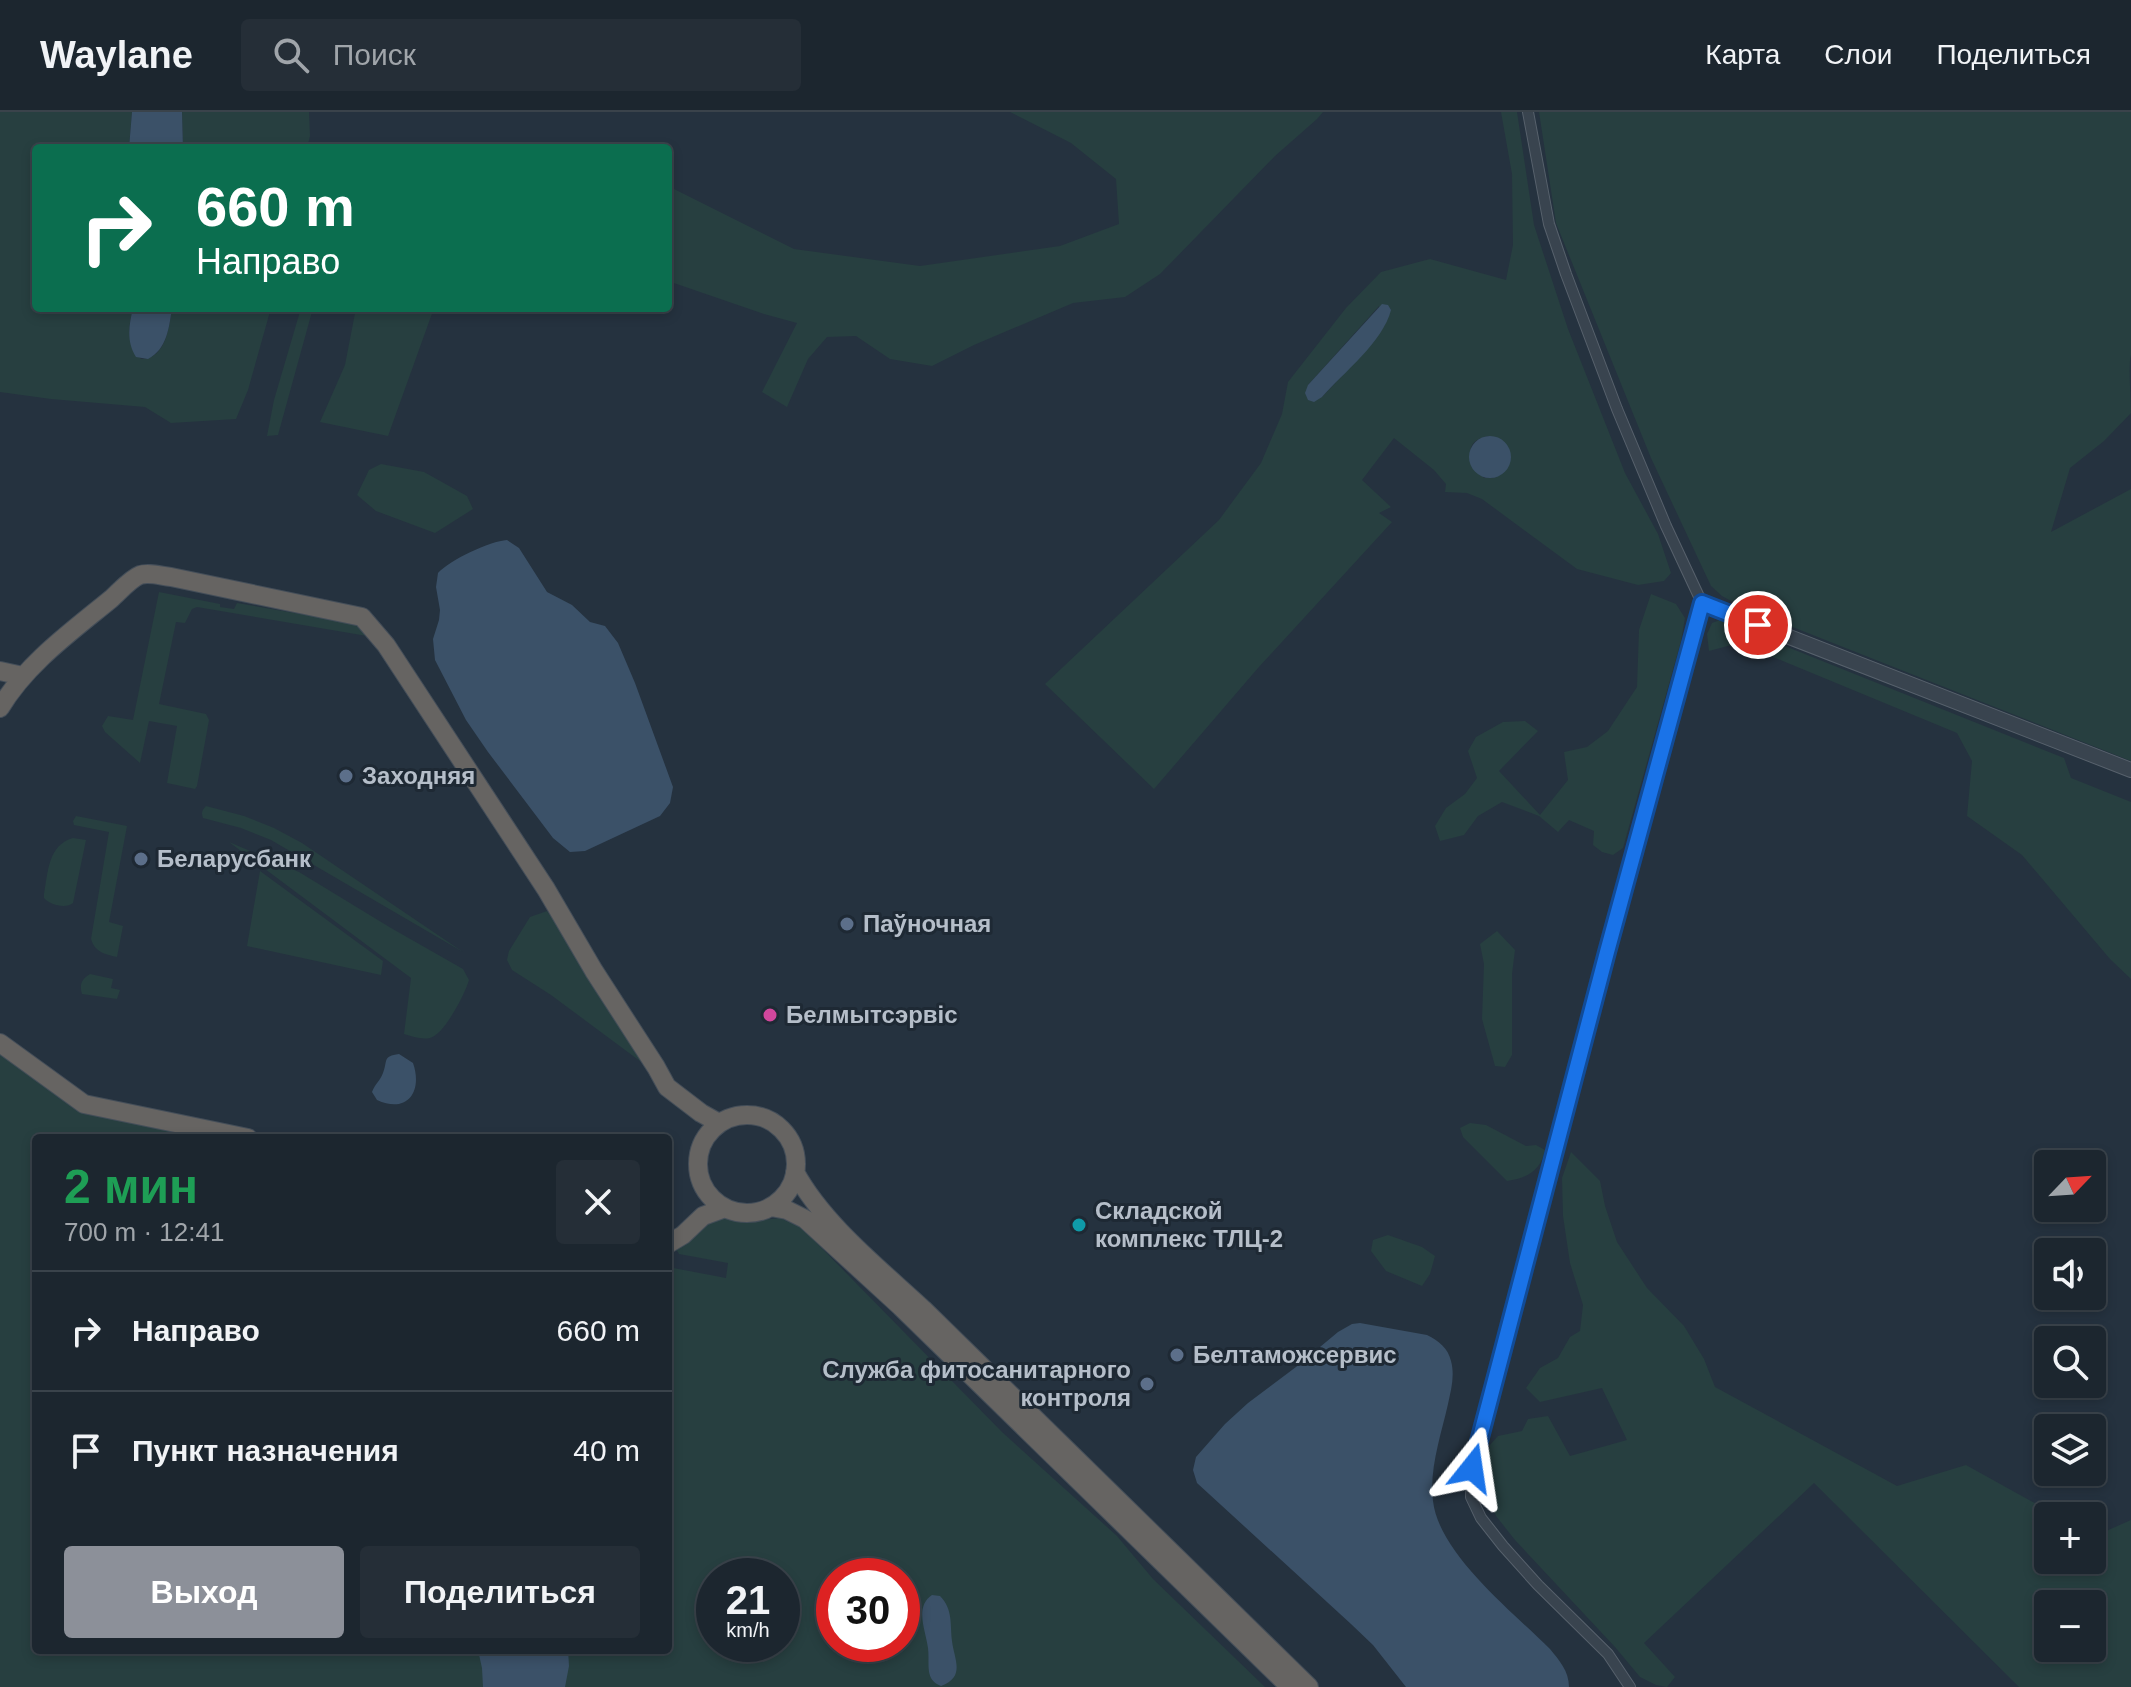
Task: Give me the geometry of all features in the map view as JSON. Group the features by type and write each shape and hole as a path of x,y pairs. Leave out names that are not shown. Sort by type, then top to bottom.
{"highway":[{"path":"0,671 6,693 85,619 139,575 171,577 362,617 386,645 546,889 667,1087 719,1123"},
{"path":"0,1043 84,1104 229,1134"},
{"path":"758,1116 781,1129 791,1143 796,1159 795,1172 788,1192 771,1207 753,1214 739,1214 716,1203 706,1194 697,1169 701,1143 719,1123 731,1117 758,1116"},
{"path":"795,1172 811,1199 860,1250 1309,1687"},
{"path":"771,1207 787,1210 805,1219 880,1287 1290,1687"},
{"path":"672,1242 703,1216 725,1208"}],"street":[{"path":"1528,112 1549,224 1566,274 1617,409 1702,603 1472,1468 1471,1497 1481,1518 1503,1546 1608,1654 1630,1687"},
{"path":"1702,603 2131,770"}],"green space":[{"path":"0,112 132,112 129,144 32,144 32,312 132,312 130,335 141,359 149,358 161,348 171,312 270,312 248,390 236,419 171,423 145,407 0,392"},
{"path":"182,112 309,112 308,144 183,144"},
{"path":"1010,112 1323,112 1275,156 1160,274 1125,297 1073,303 932,366 890,359 856,336 827,337 808,359 787,407 762,392 797,323 672,282 672,188 794,249 920,266 1060,246 1119,224 1116,179 1071,143"},
{"path":"1501,112 1517,112 1534,225 1568,329 1625,473 1658,534 1671,573 1664,581 1638,585 1577,569 1482,499 1467,493 1445,492 1446,484 1434,470 1394,438 1362,480 1391,507 1379,513 1392,522 1258,668 1154,789 1045,684 1219,520 1261,463 1282,414 1288,382 1346,308 1381,272 1430,259 1506,280 1513,245 1512,174","holes":["1379,306 1385,325 1322,397 1308,385","1488,436 1500,440 1494,478 1484,478 1475,466 1471,453 1474,443"]},
{"path":"1539,112 2131,112 2131,413 2104,441 2070,468 2051,532 2131,489 2131,761 1742,607 1711,586 1651,458 1556,223"},
{"path":"300,312 312,312 278,435 267,436 274,400"},
{"path":"355,312 433,312 388,436 320,422 345,365"},
{"path":"381,464 424,472 467,496 473,509 435,533 376,511 357,495 369,470"},
{"path":"159,592 220,604 220,607 234,609 237,603 358,624 367,636 197,607 192,609 185,623 176,622 159,704 206,714 209,720 195,789 167,783 177,726 149,721 140,763 102,726 108,716 133,720"},
{"path":"1651,594 1676,604 1685,618 1623,848 1613,855 1602,852 1593,845 1594,831 1569,820 1558,832 1539,816 1502,802 1478,816 1464,835 1440,841 1435,826 1446,808 1465,794 1477,778 1468,751 1476,737 1503,722 1525,721 1538,731 1499,771 1540,815 1568,780 1564,752 1587,747 1608,731 1637,687 1639,630"},
{"path":"1720,620 2064,758 2071,778 2131,802 2131,979 2110,959 2022,855 1967,816 1972,761 1957,733 1739,643 1709,651 1707,634 1712,623"},
{"path":"206,806 244,816 302,843 463,952 271,840 203,818 202,812"},
{"path":"76,816 127,826 109,922 123,926 117,957 101,952 91,939 109,832 74,825"},
{"path":"73,838 86,840 73,903 66,906 50,903 44,898 48,868 58,847"},
{"path":"229,842 299,872 463,969 469,980 467,986 441,1030 430,1038 404,1034 411,978"},
{"path":"260,871 383,961 381,975 247,946"},
{"path":"547,911 652,1070 512,970 507,960 509,951 530,917"},
{"path":"1497,931 1515,950 1512,1055 1505,1067 1495,1066 1482,1019 1484,964 1480,944"},
{"path":"90,974 113,979 111,988 120,990 117,999 82,994 82,982"},
{"path":"0,1050 60,1098 191,1134 32,1134 32,1654 672,1654 672,1268 726,1278 728,1263 679,1254 676,1249 683,1240 719,1216 752,1221 780,1218 802,1228 1002,1432 1117,1536 1153,1579 1265,1687 0,1687"},
{"path":"1470,1123 1486,1125 1526,1146 1536,1145 1545,1150 1537,1168 1521,1178 1507,1181 1463,1137 1460,1128"},
{"path":"1571,1152 1600,1181 1617,1242 1647,1288 1684,1326 1704,1359 1715,1387 1897,1486 1966,1465 2034,1503 2034,1574 2106,1574 2106,1531 2131,1520 2131,1687 2019,1687 1814,1483 1644,1643 1675,1677 1667,1687 1640,1677 1515,1540 1496,1516 1483,1482 1490,1445 1498,1436 1522,1431 1528,1419 1548,1416 1570,1456 1627,1440 1602,1388 1540,1402 1526,1388 1540,1368 1558,1358 1570,1337 1580,1331 1583,1305 1570,1263 1563,1216 1562,1178"},
{"path":"1388,1235 1422,1247 1435,1256 1430,1274 1422,1286 1386,1271 1371,1251 1373,1240"}],"water":[{"path":"132,112 182,112 183,144 129,144"},
{"path":"1382,304 1388,305 1391,310 1380,334 1322,397 1314,402 1308,400 1305,393 1308,385"},
{"path":"132,312 171,312 163,344 148,359 136,357 131,345"},
{"path":"1490,436 1505,442 1511,457 1505,472 1490,478 1475,472 1469,457 1475,442"},
{"path":"507,540 519,548 547,592 572,605 590,622 605,626 618,643 673,787 670,803 660,816 585,851 570,852 553,838 466,720 435,660 433,639 440,610 436,587 438,573 471,552"},
{"path":"399,1054 413,1063 416,1083 410,1098 388,1104 377,1100 372,1092 382,1076 386,1060"},
{"path":"1360,1323 1427,1335 1448,1352 1452,1383 1436,1452 1432,1489 1438,1521 1463,1561 1480,1581 1557,1657 1569,1687 1406,1687 1373,1645 1197,1483 1193,1470 1196,1457 1225,1424 1338,1332"},
{"path":"932,1595 940,1596 949,1611 957,1667 954,1678 941,1686 930,1675 922,1620 924,1606"},
{"path":"479,1654 568,1654 565,1687 483,1687"}],"place":[{"name":"Заходняя","path":"346,776"},
{"name":"Беларусбанк","path":"141,859"},
{"name":"Паўночная","path":"847,924"},
{"name":"Белмытсэрвіс","path":"770,1015"},
{"name":"Складской комплекс ТЛЦ-2","path":"1079,1225"},
{"name":"Белтаможсервис","path":"1177,1355"},
{"name":"Служба фитосанитарного контроля","path":"1147,1384"}],"route":[{"path":"1472,1468 1702,603 1758,625"}]}
